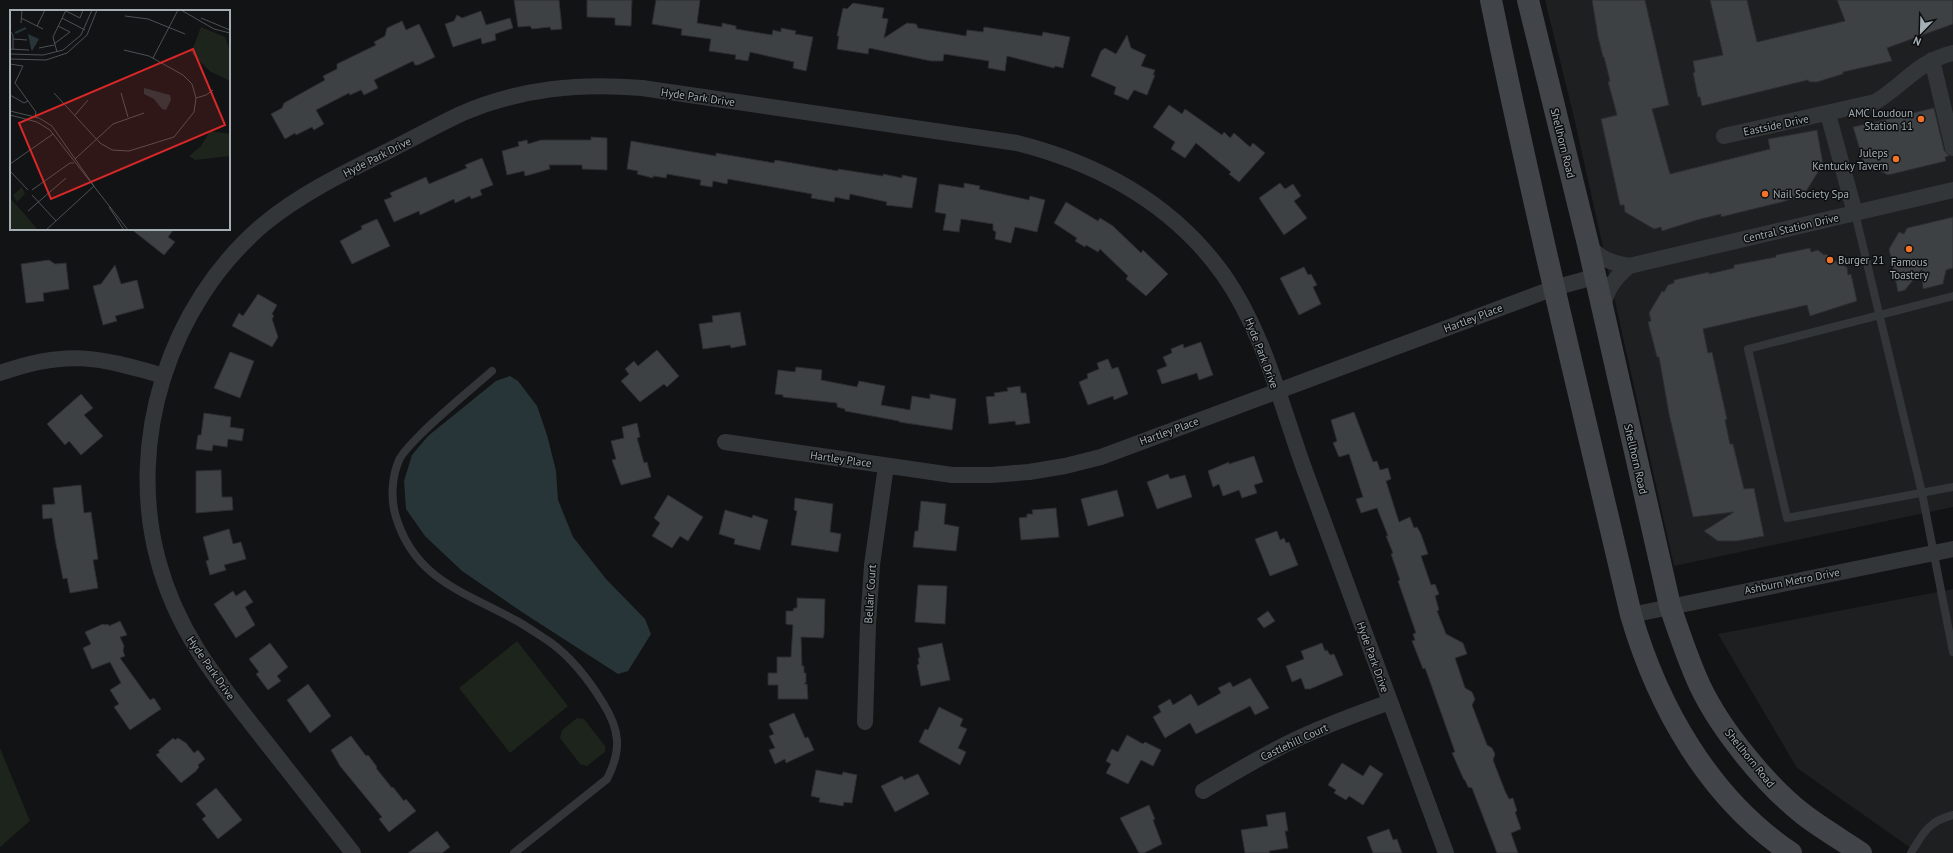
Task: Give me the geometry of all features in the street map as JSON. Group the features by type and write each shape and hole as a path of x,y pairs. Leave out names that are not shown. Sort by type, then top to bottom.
{"main road":[{"path":"1491,0 1522,153 1631,615 1642,651 1656,686 1690,748 1718,786 1779,850"},
{"name":"Shellhorn Road","path":"1528,0 1588,244 1594,277 1670,606 1686,654 1701,687 1718,717 1756,768 1792,805 1861,853"}],"street":[{"name":"Eastside Drive","path":"1724,136 1782,122 1828,114 1875,102 1891,93 1913,72 1932,60 1953,53"},
{"path":"1932,60 1953,148"},
{"name":"Hyde Park Drive","path":"353,853 215,678 193,644 171,600 158,558 151,524 148,495 148,466 151,432 164,376 179,337 195,306 215,277 238,250 263,225 295,201 328,181 462,113 497,101 532,92 568,86 605,85 642,88 1017,143 1051,152 1088,166 1120,181 1149,200 1176,222 1200,247 1222,274 1244,308 1257,335 1446,853"},
{"path":"1828,114 1855,213"},
{"name":"Central Station Drive","path":"1588,244 1594,253 1602,258 1614,263 1629,266 1953,190"},
{"name":"Central Station Drive","path":"1603,311 1609,287 1615,278 1629,266"},
{"name":"Hartley Place","path":"725,442 952,475 991,475 1029,472 1065,466 1101,457 1554,288 1594,277"},
{"path":"0,373 33,362 60,358 85,358 111,361 164,376"},
{"name":"Bellair Court","path":"865,722 871,572 886,466"},
{"name":"Ashburn Metro Drive","path":"1631,615 1953,549"},
{"name":"Castlehill Court","path":"1203,791 1256,760 1298,738 1349,716 1390,702"}],"lane":[{"path":"1855,213 1878,315 1922,493 1933,553 1949,609 1953,652"},
{"path":"1953,296 1748,349 1787,518 1953,487"},
{"path":"492,371 434,421 400,457 393,482 392,505 402,536 415,557 441,580 468,598 517,621 551,643 588,678 613,720 618,745 615,763 607,779 514,853"},
{"path":"1911,853 1926,828 1942,818 1953,815"}],"shaded area":[{"path":"1545,0 1953,0 1953,507 1674,566 1576,126"},
{"path":"510,376 518,381 537,406 547,435 556,471 558,500 573,537 606,579 645,619 651,634 628,671 618,674 462,571 425,536 406,509 404,481 412,455 428,436 496,381"},
{"path":"1953,589 1953,853 1918,853 1797,768 1718,634"},
{"path":"517,641 568,706 510,753 459,688"},
{"path":"577,718 584,719 605,746 605,752 587,766 580,764 560,738 562,730"},
{"path":"0,748 30,821 0,847"}],"building":[{"path":"514,0 559,0 562,29 551,30 550,27 532,29 530,26 518,27"},
{"path":"587,0 632,0 631,26 615,25 615,18 587,17"},
{"path":"656,0 700,0 697,23 722,27 722,23 736,26 736,29 772,35 773,30 781,32 781,28 796,31 795,34 813,37 806,71 793,68 794,62 750,52 748,61 735,59 736,55 709,51 711,39 681,35 682,29 652,24"},
{"path":"1592,0 1645,0 1669,105 1652,109 1670,174 1770,149 1768,139 1817,130 1823,164 1805,193 1798,194 1798,197 1782,202 1721,217 1721,214 1662,231 1661,227 1654,229 1625,212 1624,205 1620,205 1601,119 1617,115 1608,82 1610,81 1598,37"},
{"path":"1710,0 1747,0 1757,42 1845,21 1837,0 1953,0 1953,24 1887,48 1892,61 1843,72 1843,74 1817,82 1809,82 1808,80 1702,106 1700,97 1698,97 1693,73 1695,72 1693,61 1723,55"},
{"path":"853,3 884,8 882,18 888,19 884,38 907,23 916,24 918,28 966,36 967,30 983,32 984,27 1042,36 1043,32 1070,37 1063,68 1055,66 1054,68 1007,56 1005,71 988,68 989,61 944,54 943,61 931,61 869,48 868,54 837,49 839,36 837,36 843,8 847,9"},
{"path":"481,11 486,25 510,18 513,28 495,34 496,40 482,44 481,38 453,47 445,24 454,21 457,15 462,18"},
{"path":"402,21 406,30 419,24 435,57 418,65 415,65 413,61 374,80 378,88 364,95 361,90 350,95 349,93 316,110 324,124 314,130 312,127 296,135 295,133 285,139 271,114 282,108 284,103 325,80 323,76 337,69 337,64 376,45 374,42 385,36 387,28"},
{"path":"1127,35 1131,48 1146,55 1141,66 1155,70 1153,75 1155,75 1147,95 1134,90 1128,100 1114,94 1116,87 1091,76 1101,51 1105,48 1116,54"},
{"path":"1169,105 1182,114 1185,109 1222,135 1224,132 1230,138 1234,133 1250,147 1253,143 1265,153 1239,182 1229,174 1231,172 1196,143 1185,158 1171,149 1175,142 1153,127"},
{"name":"AMC Loudoun Station 11","path":"1934,108 1944,150 1949,156 1945,157 1946,161 1888,175 1864,163 1853,127"},
{"path":"591,137 607,138 607,170 582,169 582,165 549,165 550,169 525,176 524,171 507,175 502,151 519,146 518,142 527,140 528,144 541,140 591,140"},
{"path":"631,141 716,156 716,153 774,163 775,160 838,171 838,169 883,176 883,174 902,178 902,175 917,178 912,208 886,205 887,202 850,194 849,200 835,197 834,202 811,198 812,194 728,179 727,184 713,181 712,187 700,185 701,180 667,174 666,178 653,176 653,178 637,174 638,171 627,169"},
{"path":"482,158 493,185 480,190 482,195 471,199 470,196 455,203 454,199 420,215 419,211 394,222 384,200 392,197 390,193 426,177 429,184 467,168 465,165"},
{"path":"964,183 980,186 979,189 1029,200 1030,196 1045,200 1037,232 1015,227 1011,243 995,239 996,232 993,230 993,224 961,219 959,232 943,230 946,214 935,212 939,184 964,188"},
{"path":"1280,183 1285,189 1293,184 1301,196 1294,201 1307,218 1284,235 1259,198"},
{"path":"1066,202 1098,221 1100,218 1113,226 1141,253 1143,250 1168,274 1146,296 1126,279 1128,276 1100,249 1098,252 1086,245 1085,247 1075,241 1077,238 1054,223"},
{"path":"1953,217 1953,268 1946,270 1943,284 1923,289 1922,269 1905,290 1898,292 1889,249 1899,232 1904,234 1907,228"},
{"path":"377,219 390,246 352,264 340,241 362,229 361,226"},
{"path":"132,230 173,230 168,237 175,242 164,255"},
{"path":"1810,248 1811,252 1818,250 1841,265 1847,267 1848,275 1851,274 1857,301 1810,316 1807,305 1703,329 1708,353 1712,352 1727,419 1725,420 1730,444 1733,444 1744,489 1754,488 1764,536 1737,541 1718,541 1704,531 1734,512 1693,517 1669,414 1659,357 1657,357 1648,322 1651,321 1649,313 1662,291 1664,292 1668,285 1674,283 1674,280 1709,272 1709,274 1734,268 1734,265 1776,257 1776,255"},
{"path":"49,260 55,264 66,263 69,289 43,293 44,301 26,303 21,264"},
{"path":"115,265 121,284 137,280 144,308 115,316 117,321 103,325 93,286 101,284"},
{"path":"1304,267 1308,275 1311,274 1317,285 1313,287 1321,304 1299,315 1280,278"},
{"path":"258,294 277,305 272,314 274,316 272,319 278,337 272,347 232,326 239,313 243,316"},
{"path":"740,312 746,345 731,348 730,345 703,349 699,324 713,322 712,316"},
{"path":"1201,342 1213,375 1199,380 1197,373 1162,384 1157,370 1167,366 1163,357 1172,353 1171,349 1183,344 1184,348"},
{"path":"657,350 679,376 667,387 664,384 640,402 621,381 629,374 625,369 634,361 638,366"},
{"path":"230,352 254,361 240,398 214,388"},
{"path":"1108,359 1112,369 1118,367 1128,394 1114,400 1113,396 1088,405 1079,382 1088,378 1087,374 1099,369 1097,363"},
{"path":"796,367 822,370 821,380 857,387 859,381 885,386 881,405 910,410 912,396 930,399 930,394 956,399 952,430 899,422 845,411 845,409 837,407 837,403 783,397 783,395 775,394 778,370 795,372"},
{"path":"1020,386 1021,393 1026,393 1030,423 1016,425 1015,421 989,424 986,397 995,396 994,393 1008,391 1007,388"},
{"path":"81,394 93,408 84,415 103,436 81,455 69,441 65,445 47,424"},
{"path":"1354,412 1373,462 1377,461 1380,470 1388,468 1391,479 1386,481 1399,522 1410,517 1414,528 1417,527 1421,534 1428,554 1421,556 1431,585 1435,584 1439,594 1435,596 1439,610 1437,611 1446,634 1463,643 1467,654 1455,658 1465,688 1472,692 1475,699 1472,705 1487,745 1492,748 1495,754 1493,760 1505,791 1509,799 1513,798 1517,811 1515,812 1521,829 1511,833 1518,853 1497,853 1472,788 1468,787 1464,780 1452,753 1455,752 1428,676 1425,668 1423,669 1412,641 1415,640 1413,634 1416,633 1398,581 1400,580 1391,554 1393,553 1386,536 1388,536 1377,508 1361,513 1356,499 1363,497 1349,454 1339,457 1333,443 1337,441 1331,420"},
{"path":"204,413 231,417 230,427 244,429 242,441 228,439 227,447 213,445 212,451 196,449 198,435 201,435"},
{"path":"637,423 640,437 637,438 644,463 647,462 651,477 621,485 612,460 616,459 611,441 624,438 622,427"},
{"path":"1254,456 1263,482 1254,485 1257,493 1242,498 1239,490 1223,496 1219,484 1213,487 1208,471 1229,462 1229,464"},
{"path":"221,470 222,497 232,497 233,510 196,513 196,471"},
{"path":"1168,474 1170,479 1185,475 1192,497 1157,509 1147,482"},
{"path":"81,485 84,513 91,512 98,559 93,560 98,588 70,593 67,578 63,579 52,518 43,519 42,505 55,504 53,488"},
{"path":"1117,490 1124,516 1088,526 1081,499"},
{"path":"668,495 703,517 688,541 680,536 672,548 652,536 660,523 654,518"},
{"path":"795,498 833,504 830,532 841,534 838,552 791,545 797,511 794,510"},
{"path":"921,501 946,504 944,524 959,527 956,551 913,547 915,531 918,531"},
{"path":"1056,508 1059,537 1021,540 1019,518 1027,517 1027,514 1033,514 1032,510"},
{"path":"725,510 752,518 753,515 768,520 760,550 734,544 735,539 719,534"},
{"path":"229,529 233,544 241,542 246,559 224,565 226,570 210,575 206,561 209,560 203,537"},
{"path":"1277,531 1280,540 1284,538 1286,543 1289,542 1298,565 1270,576 1255,539"},
{"path":"918,585 947,586 945,624 915,622"},
{"path":"245,590 253,602 245,607 255,625 236,638 214,604 233,591 236,596"},
{"path":"797,598 825,599 824,634 823,638 801,637 802,666 804,666 804,673 806,673 806,682 804,684 807,684 808,699 778,699 778,685 768,685 768,673 777,673 777,657 791,657 793,625 786,624 786,611 793,611 794,608 797,608"},
{"path":"1268,611 1275,621 1264,628 1257,619"},
{"path":"120,621 127,635 120,637 124,646 123,651 125,656 120,658 150,700 154,698 161,709 130,730 114,707 119,704 110,690 121,683 110,662 92,669 83,648 91,644 85,632 103,624 108,624 109,626"},
{"path":"270,643 288,667 277,676 281,681 268,690 256,674 259,672 249,659"},
{"path":"942,643 950,680 921,686 917,665 919,664 918,658 920,658 918,648"},
{"path":"1322,643 1325,651 1327,650 1330,655 1334,654 1343,675 1310,689 1305,689 1301,678 1292,682 1286,666 1304,659 1301,651"},
{"path":"1250,678 1269,708 1255,715 1250,706 1196,734 1190,723 1165,738 1153,717 1161,712 1158,706 1170,699 1173,705 1191,694 1198,706 1221,693 1218,688 1230,682 1233,687"},
{"path":"308,684 331,716 310,733 287,700"},
{"path":"939,707 963,719 960,726 967,729 958,748 966,752 960,765 919,742 925,729 928,730"},
{"path":"794,713 805,738 808,737 814,750 786,763 785,759 775,764 769,750 775,748 769,736 774,734 769,724"},
{"path":"1127,735 1143,744 1145,742 1161,750 1153,766 1141,760 1128,784 1106,773 1111,764 1106,761 1112,749 1118,752"},
{"path":"351,736 366,756 368,755 392,788 393,787 404,801 406,799 416,811 389,832 379,819 382,817 340,766 331,750"},
{"path":"173,738 175,740 178,738 186,743 194,753 198,750 205,759 198,765 199,767 196,771 181,783 156,755 160,752 158,751"},
{"path":"1342,763 1363,776 1370,765 1383,774 1363,805 1349,796 1346,800 1334,793 1336,790 1328,785"},
{"path":"816,770 842,775 843,772 857,775 852,803 844,802 843,806 819,802 820,798 811,796"},
{"path":"918,774 929,794 895,812 881,786 902,776 904,780"},
{"path":"216,788 242,820 218,839 202,819 206,816 196,804"},
{"path":"1149,805 1155,819 1153,820 1162,844 1144,853 1139,853 1120,818"},
{"path":"1285,812 1288,831 1285,831 1288,848 1269,851 1270,853 1245,853 1241,830 1268,826 1266,815"},
{"path":"1389,829 1393,840 1397,839 1402,853 1373,853 1367,837"},
{"path":"437,831 450,847 442,853 408,853"}],"place":[{"name":"AMC Loudoun Station 11","path":"1921,119"},
{"name":"Juleps Kentucky Tavern","path":"1896,159"},
{"name":"Nail Society Spa","path":"1765,194"},
{"name":"Famous Toastery","path":"1909,249"},
{"name":"Burger 21","path":"1830,260"}]}
